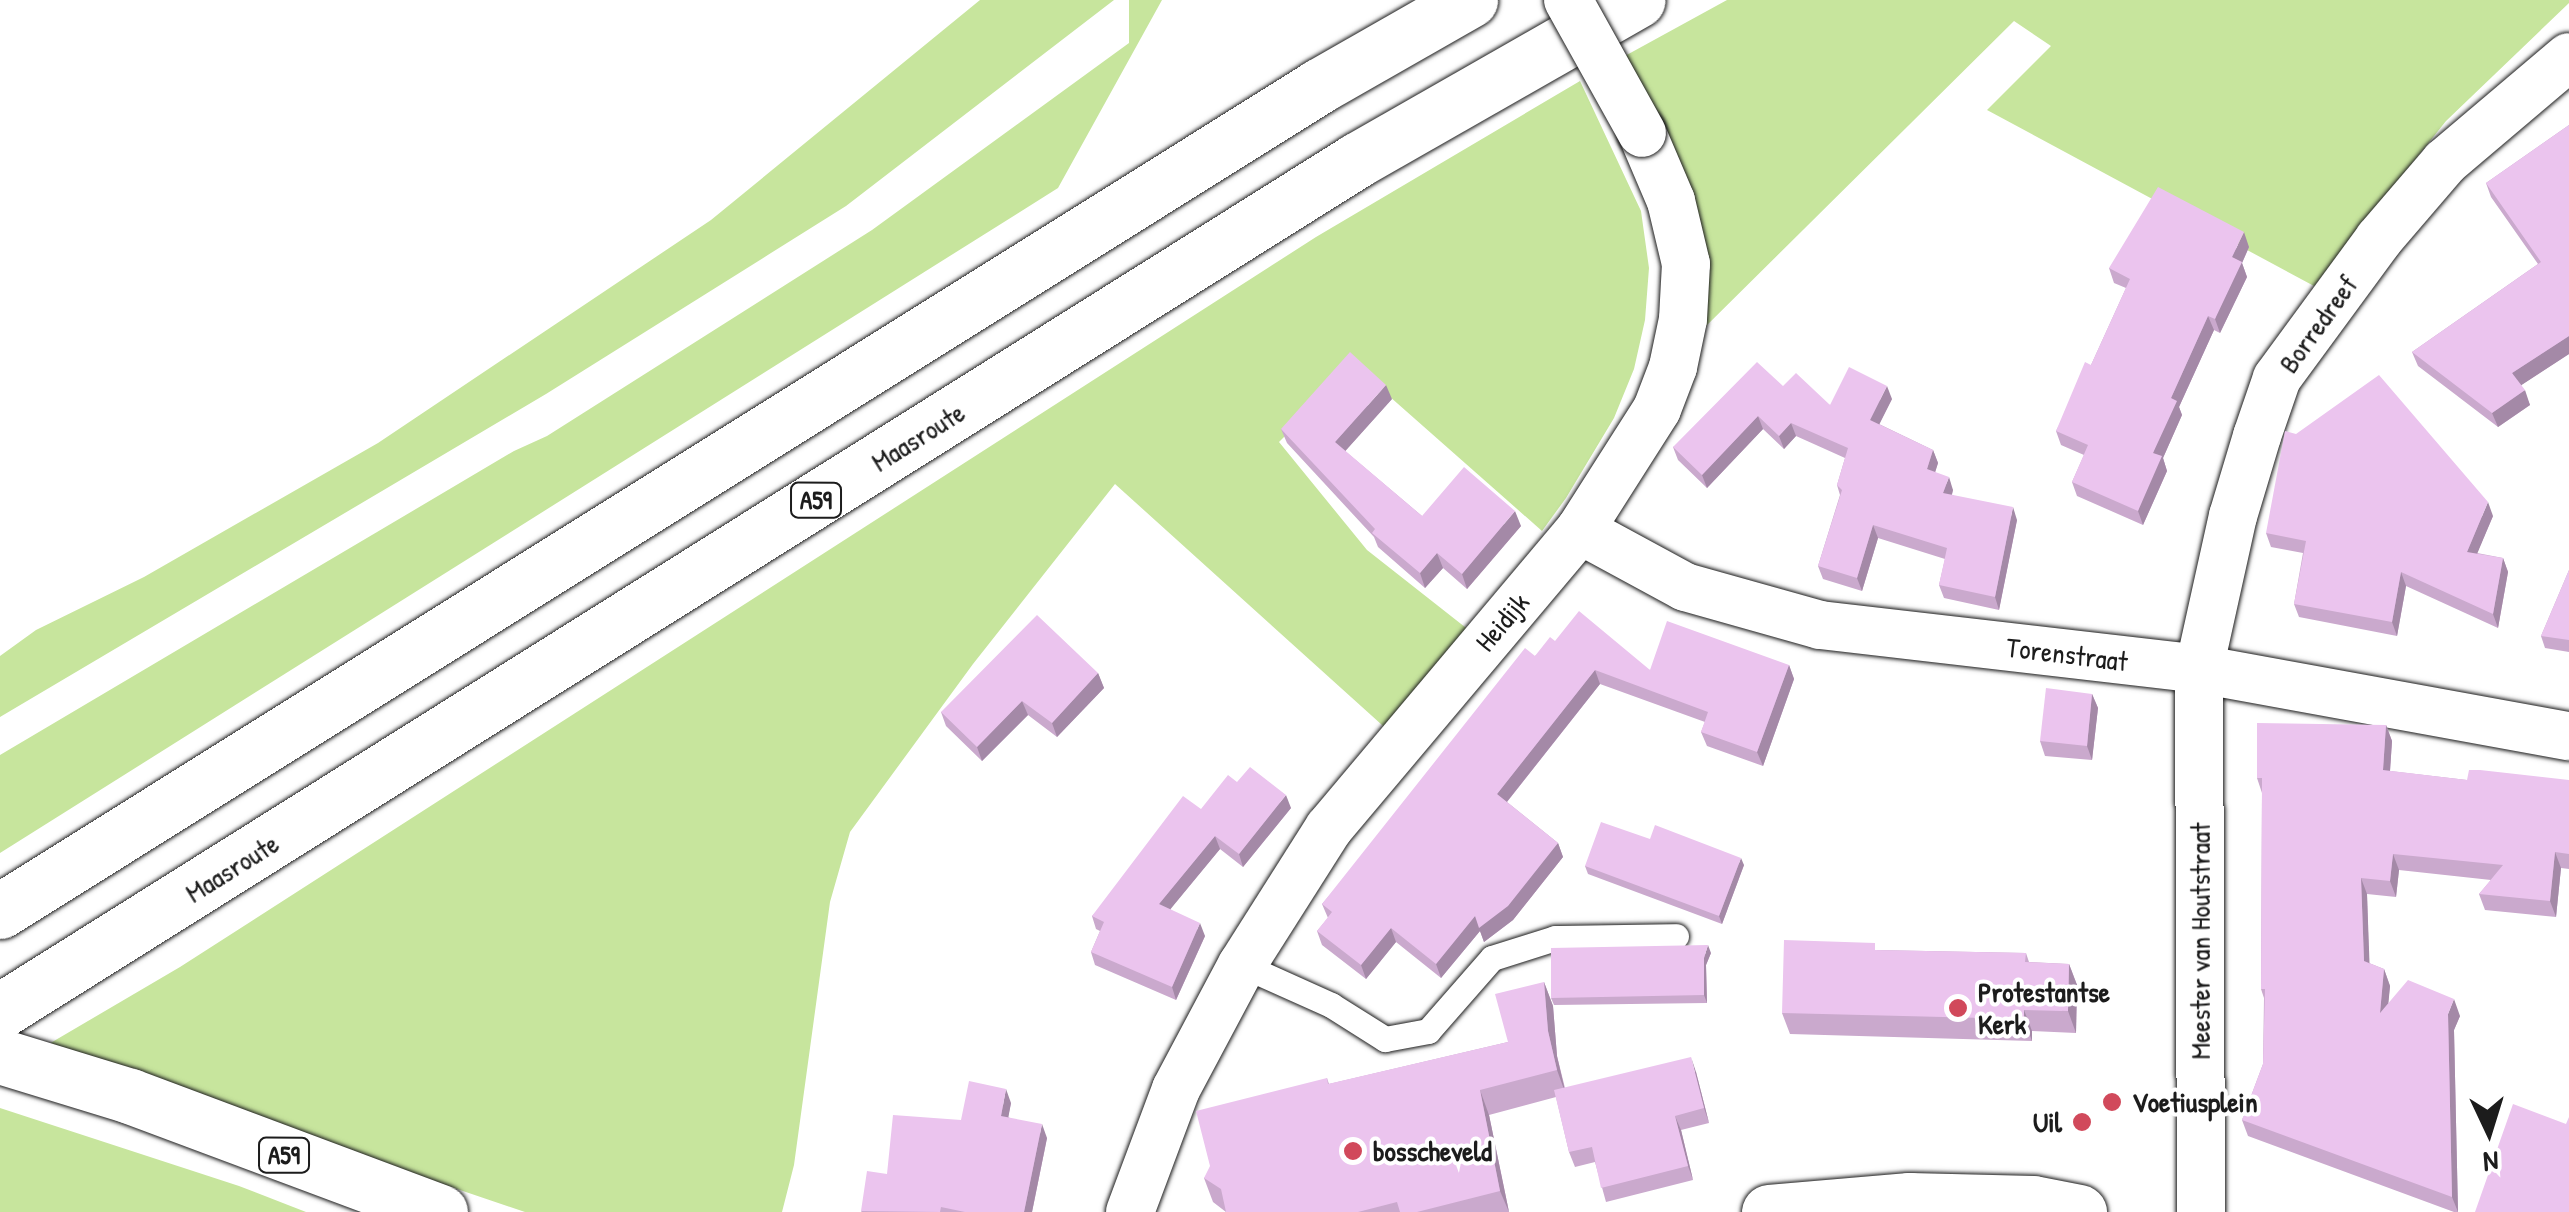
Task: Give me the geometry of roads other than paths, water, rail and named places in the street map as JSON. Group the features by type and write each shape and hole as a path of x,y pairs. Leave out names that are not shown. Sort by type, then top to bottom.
{"main road":[{"path":"0,911 1319,86 1470,0"},
{"name":"Maasroute","path":"0,1011 1357,160 1638,0"},
{"name":"A59","path":"0,1056 130,1096 440,1212"},
{"path":"1769,1212 1909,1200 2034,1203 2079,1212"}],"street":[{"name":"Heidijk","path":"1130,1212 1176,1089 1242,964 1329,828 1580,530 1657,409 1673,367 1683,319 1686,264 1671,201 1642,133 1568,0"},
{"name":"Borredreef","path":"2199,669 2233,516 2278,378 2379,239 2445,162 2569,57"},
{"name":"Torenstraat","path":"1580,530 1685,587 1820,625 2199,669 2569,736"},
{"name":"Meester van Houtstraat","path":"2199,669 2201,1212"}],"lane":[{"path":"1242,964 1331,1005 1385,1039 1428,1030 1492,958 1555,938 1676,936"}],"place":[{"name":"Protestantse Kerk","path":"1958,1008"},
{"name":"Voetiusplein","path":"2112,1102"},
{"name":"Uil","path":"2082,1122"},
{"name":"bosscheveld","path":"1353,1151"}]}
